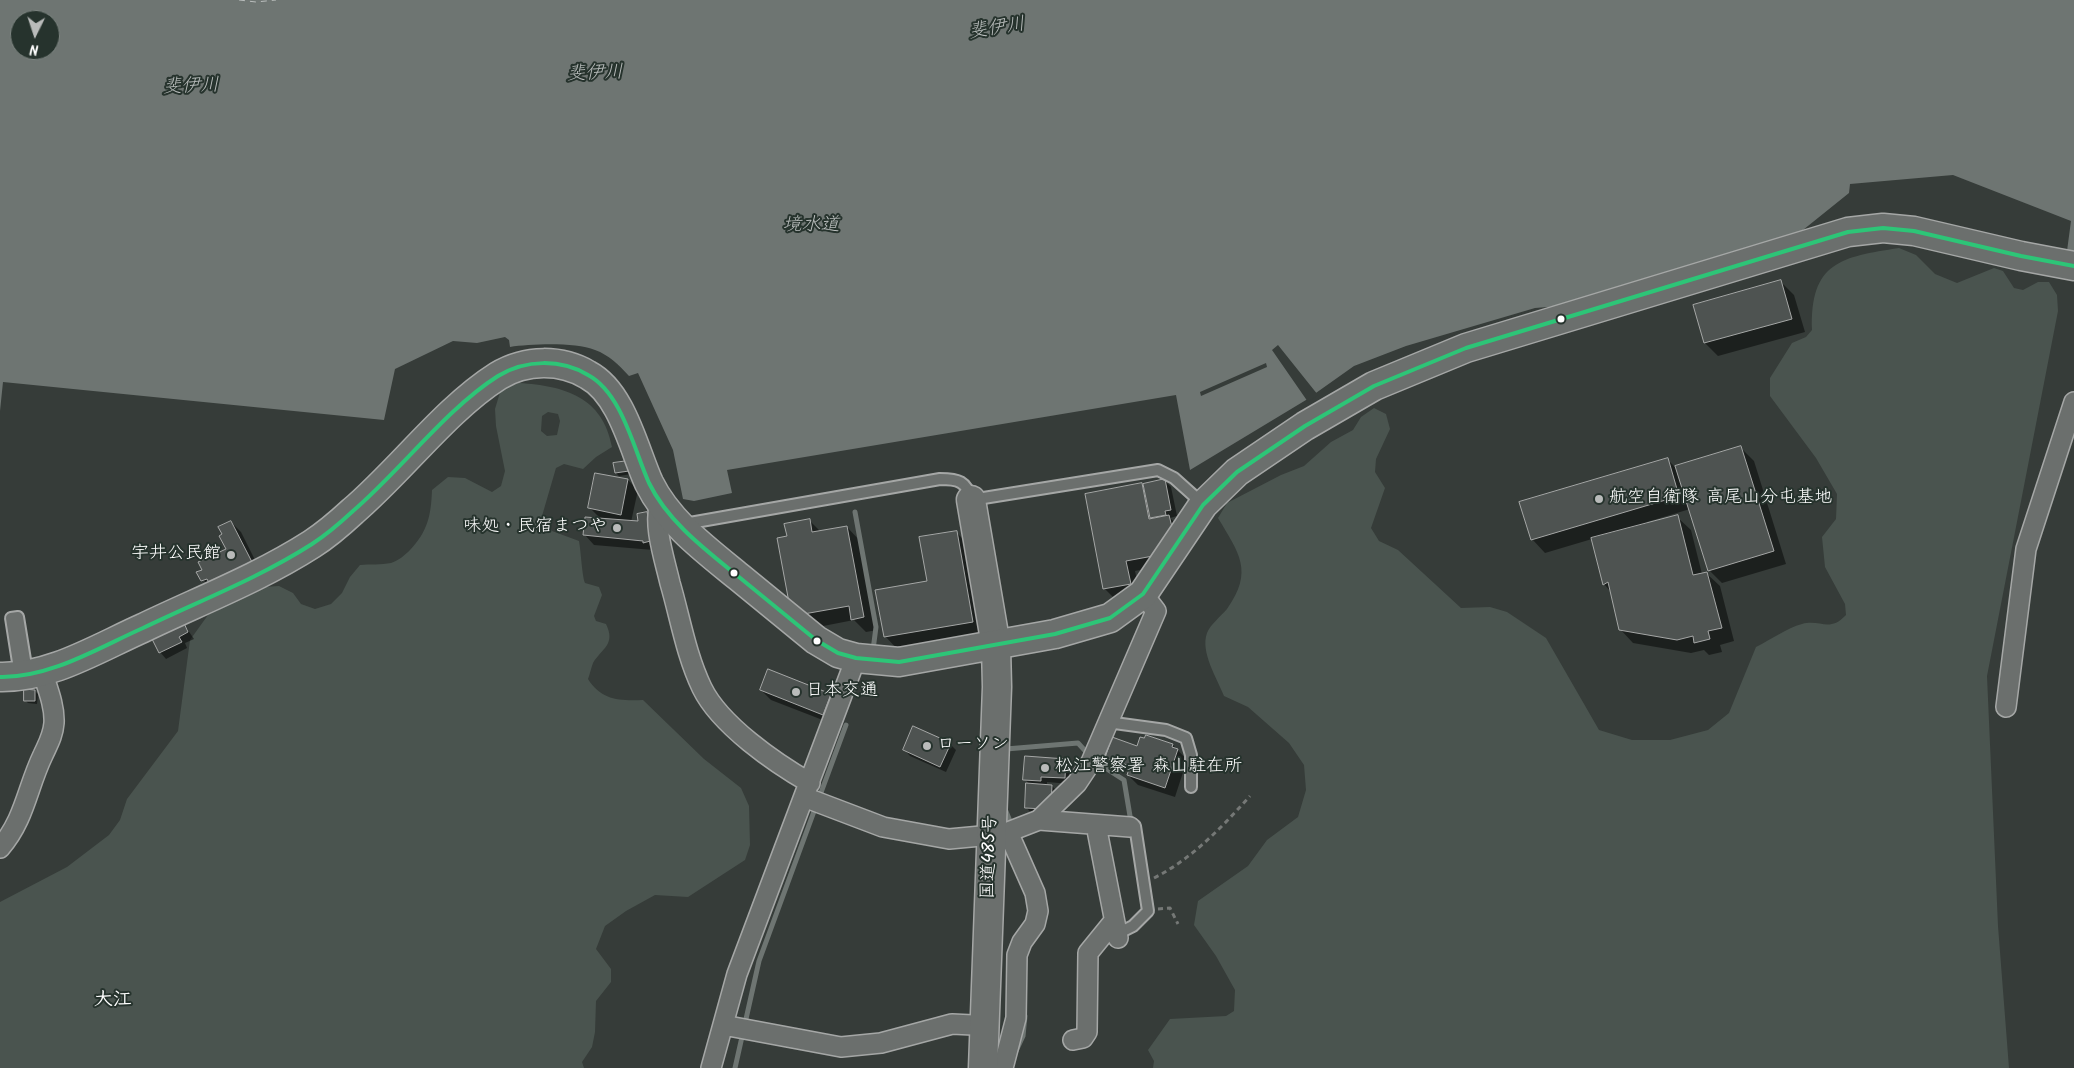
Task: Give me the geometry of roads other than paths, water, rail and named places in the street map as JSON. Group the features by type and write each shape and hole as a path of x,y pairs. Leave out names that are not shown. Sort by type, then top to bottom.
{"main road":[{"path":"22,675 76,658 273,567 314,543 355,510 467,400 499,375 521,366 549,362 572,367 591,376 605,389 632,438 650,484 660,501 679,525 816,640 838,653 856,658 899,662 996,646 1086,627 1110,618 1143,594 1203,505 1236,472 1305,426 1374,386 1466,348 1848,232 1883,228 1914,231 2021,256 2074,266"},
{"name":"国道485号","path":"971,500 996,646 1006,833 982,1068"}],"street":[{"path":"2006,708 2026,549 2074,402"},
{"path":"660,501 656,514 665,561 689,653 703,689 718,710 748,741 785,769 812,796 883,827 948,839 1006,833 1039,820 1077,783 1090,762 1156,611 1143,594"},
{"path":"711,1068 736,1027 738,974 812,796 856,658"},
{"path":"0,848 11,836 23,813 42,755 52,738 54,716 22,675"},
{"path":"1039,820 1132,826"},
{"path":"1073,1040 1083,1038 1087,1032 1088,952 1116,931 1096,825"},
{"path":"1003,1068 1016,1018 1017,955 1022,942 1035,924 1038,911 1035,893 1006,833"},
{"path":"994,1026 1004,1025 1016,1018"},
{"path":"736,1027 832,1047 856,1047 888,1042 952,1024 973,1025"}],"lane":[{"path":"679,525 940,478 957,479 964,482 969,488 971,500 1158,470 1174,478 1203,505"},
{"path":"1107,722 1166,730 1186,738 1191,755 1191,787"},
{"path":"1116,931 1133,926 1148,912 1132,826"}],"water":[{"name":"境水道","path":"0,0 2074,0 2074,252 2067,251 2071,221 1953,175 1850,184 1849,193 1798,234 1560,306 1535,308 1406,346 1354,366 1306,400 1190,470 1176,395 727,470 732,493 694,501 683,499 673,450 638,373 629,376 618,364 600,352 586,347 553,344 510,347 509,340 505,337 477,343 453,341 395,369 384,420 3,382 0,411"}],"waterway":[{"path":"855,512 876,627 873,650"},
{"path":"819,798 846,725"},
{"path":"1006,749 1078,743 1089,755"},
{"path":"1096,762 1124,780 1131,822"},
{"path":"735,1068 759,961 816,806"},
{"path":"1005,809 1012,826"},
{"path":"1016,1051 1023,1036 1025,1016"}],"place":[{"name":"航空自衛隊 高尾山分屯基地","path":"1599,499"},
{"name":"味処・民宿まつや","path":"617,528"},
{"name":"宇井公民館","path":"231,555"},
{"name":"日本交通","path":"796,692"},
{"name":"ローソン","path":"927,746"},
{"name":"松江警察署 森山駐在所","path":"1045,768"}],"district":[{"name":"大江","path":"113,1002"}],"water label":[{"name":"斐伊川","path":"997,30"},
{"name":"斐伊川","path":"595,75"},
{"name":"斐伊川","path":"191,88"}]}
